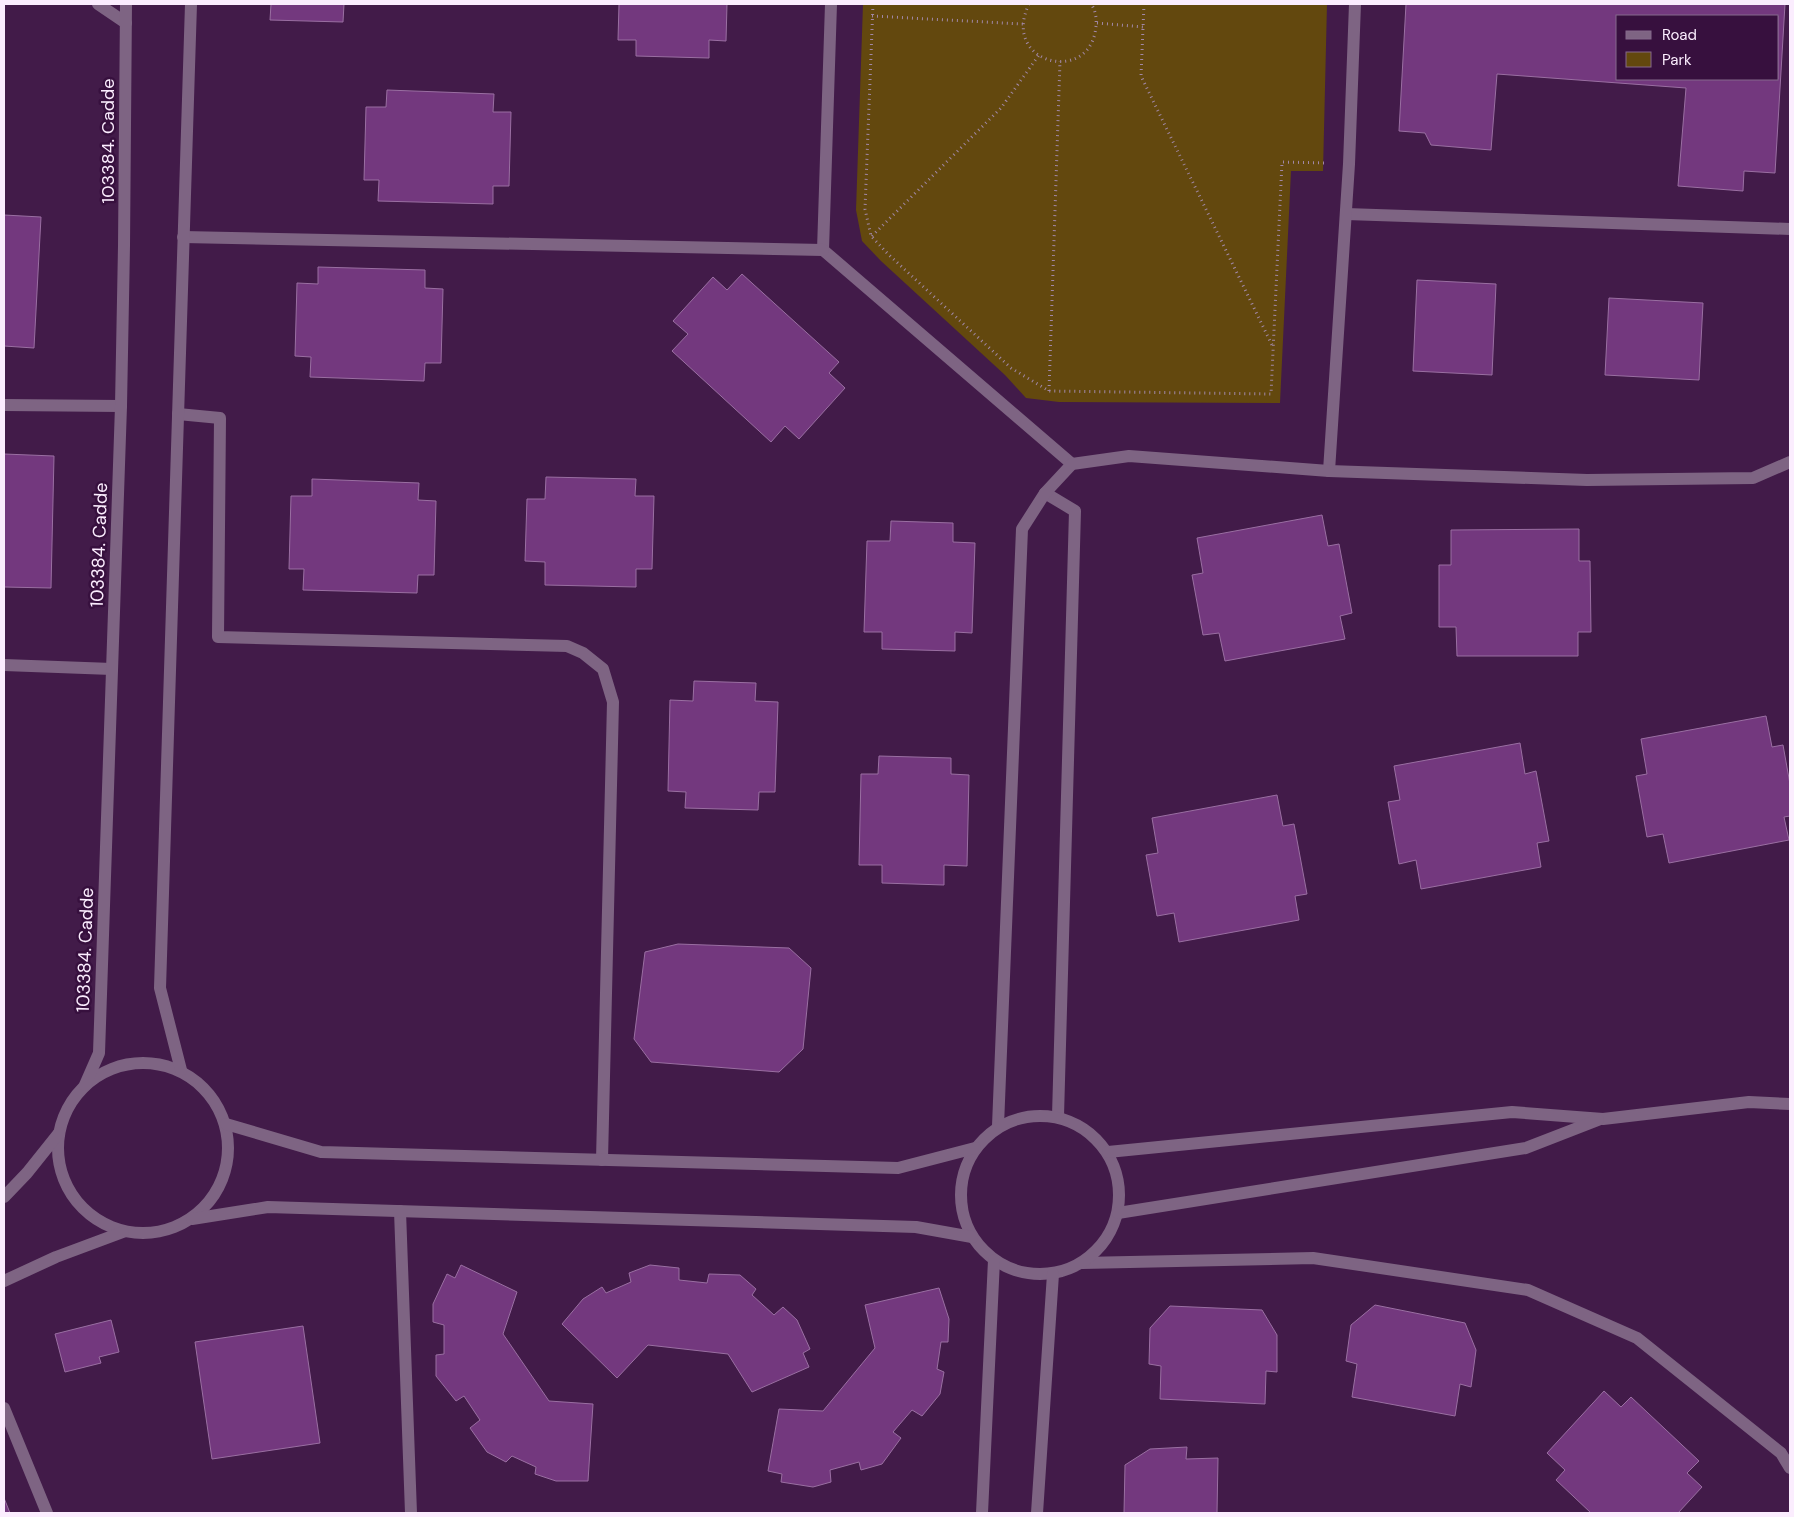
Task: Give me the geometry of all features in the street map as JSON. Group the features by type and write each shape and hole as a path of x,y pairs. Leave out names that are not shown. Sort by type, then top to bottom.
{"street":[{"path":"98,4 126,23"},
{"name":"103384. Cadde","path":"85,1085 99,1052 121,406 126,4"},
{"path":"181,1070 160,988 191,4"},
{"path":"823,250 831,4"},
{"path":"1329,471 1349,164 1355,4"},
{"path":"1346,214 1790,229"},
{"path":"183,236 823,250 1072,464"},
{"path":"4,405 121,406"},
{"path":"178,414 220,418 218,637 567,646 584,653 603,669 613,702 602,1160"},
{"path":"998,1126 1022,529 1045,493 1072,464 1129,456 1329,471 1587,480 1753,478 1790,462"},
{"path":"1045,493 1075,511 1058,1116"},
{"path":"4,665 112,669"},
{"path":"192,1219 217,1193 229,1160 226,1124 209,1092 181,1070 148,1062 114,1067 85,1085 68,1107 59,1133 59,1166 72,1196 94,1219 124,1232 159,1233 192,1219 268,1207 916,1227 972,1237"},
{"path":"1108,1152 1512,1112 1603,1119 1749,1102 1790,1104"},
{"path":"1082,1263 1105,1241 1118,1213 1119,1182 1108,1152 1087,1129 1058,1116 1027,1115 998,1126 975,1148 962,1176 961,1208 972,1237 994,1260 1022,1273 1053,1274 1082,1263 1313,1258 1528,1290 1637,1338 1781,1453 1790,1468"},
{"path":"1118,1213 1526,1148 1603,1119"},
{"path":"226,1124 321,1152 898,1168 975,1148"},
{"path":"4,1198 59,1133"},
{"path":"400,1211 411,1513"},
{"path":"4,1281 56,1257 124,1232"},
{"path":"982,1513 994,1260"},
{"path":"1037,1513 1053,1274"},
{"path":"4,1408 47,1513"}],"path":[{"path":"873,4 865,209 871,236 1011,368 1049,392 1271,394 1282,162 1349,164"},
{"path":"1029,4 1023,16 1023,24 1024,34 1032,50 1047,60 1065,62 1082,55 1094,41 1097,23 1091,4"},
{"path":"1144,4 1141,76 1273,348"},
{"path":"872,16 1023,24"},
{"path":"1097,23 1143,27"},
{"path":"871,236 1001,108 1039,55"},
{"path":"1049,392 1060,61"}],"green space":[{"path":"863,4 1327,4 1323,171 1291,171 1280,403 1059,402 1026,398 1005,375 881,261 862,241 856,210"}],"building":[{"path":"271,4 344,4 343,22 270,20"},
{"path":"619,4 727,4 726,41 709,40 709,58 636,56 636,40 618,40"},
{"path":"1406,4 1785,4 1775,173 1744,171 1743,191 1678,186 1686,88 1497,74 1491,150 1431,145 1425,133 1399,131"},
{"path":"387,90 494,94 493,112 511,112 509,186 493,186 493,204 378,201 379,180 364,180 366,107 386,107"},
{"path":"4,215 41,217 34,348 4,346"},
{"path":"318,267 425,270 425,288 443,289 441,363 425,363 424,381 310,377 311,357 295,356 297,283 318,284"},
{"path":"742,274 839,362 829,373 845,388 799,439 785,426 771,442 672,351 688,334 673,321 713,277 727,290"},
{"path":"1417,280 1496,284 1492,375 1413,371"},
{"path":"1609,298 1703,303 1699,380 1605,375"},
{"path":"4,454 54,456 51,588 4,587"},
{"path":"546,477 636,479 635,496 654,496 652,569 636,569 636,587 545,585 545,562 525,561 527,499 545,499"},
{"path":"312,479 419,483 418,500 436,501 434,575 418,575 417,593 303,590 304,569 289,569 291,496 312,496"},
{"path":"1322,515 1328,546 1339,544 1352,613 1340,616 1345,639 1225,661 1219,633 1203,635 1192,575 1203,573 1197,538"},
{"path":"891,521 953,523 953,542 975,543 972,633 955,632 955,651 882,649 882,632 864,632 867,541 890,541"},
{"path":"1579,529 1579,561 1590,561 1591,632 1578,632 1578,656 1457,656 1456,627 1439,627 1439,565 1451,565 1451,530"},
{"path":"694,681 756,683 755,701 778,702 775,792 759,792 758,810 685,808 686,792 668,791 670,700 693,701"},
{"path":"1766,716 1772,747 1783,745 1790,784 1790,816 1784,817 1789,840 1669,863 1663,834 1647,837 1636,776 1647,774 1641,739"},
{"path":"1520,743 1525,774 1536,771 1549,841 1537,843 1541,867 1421,889 1416,860 1399,864 1388,802 1400,800 1394,766"},
{"path":"879,756 951,758 951,774 969,775 967,866 944,865 944,885 882,883 882,865 859,865 861,774 878,774"},
{"path":"1277,795 1283,826 1294,824 1307,894 1295,896 1299,920 1179,942 1174,913 1157,916 1146,855 1158,853 1152,818"},
{"path":"678,944 789,948 811,968 803,1049 779,1072 651,1062 634,1039 645,952"},
{"path":"461,1265 517,1292 503,1334 549,1401 593,1404 588,1481 556,1481 535,1474 536,1467 512,1456 506,1462 487,1452 470,1428 480,1420 464,1396 456,1401 436,1376 436,1355 444,1354 444,1325 433,1322 433,1304 447,1274 455,1278"},
{"path":"650,1265 679,1268 679,1280 707,1283 709,1274 740,1275 756,1289 752,1295 774,1315 783,1307 797,1320 810,1349 803,1353 809,1367 752,1392 728,1354 648,1345 617,1378 562,1324 583,1299 602,1287 606,1293 631,1282 629,1273"},
{"path":"939,1288 949,1319 948,1342 941,1342 937,1369 944,1372 940,1394 922,1416 912,1410 893,1432 901,1438 882,1464 861,1470 859,1462 830,1470 831,1482 813,1487 781,1482 782,1474 768,1471 779,1409 823,1411 875,1348 865,1305"},
{"path":"1375,1305 1465,1323 1476,1350 1471,1387 1460,1384 1455,1416 1352,1397 1357,1364 1346,1361 1351,1325"},
{"path":"1170,1306 1262,1310 1277,1335 1277,1372 1266,1371 1265,1404 1160,1399 1161,1366 1149,1364 1150,1328"},
{"path":"111,1320 119,1352 99,1357 101,1363 65,1372 55,1334"},
{"path":"303,1326 320,1443 212,1459 195,1342"},
{"path":"1604,1391 1621,1407 1631,1397 1699,1461 1687,1473 1702,1487 1678,1513 1591,1513 1556,1480 1565,1470 1547,1453"},
{"path":"1187,1447 1186,1459 1218,1458 1217,1513 1124,1513 1125,1465 1150,1449"},
{"path":"4,1498 10,1513 4,1513"}]}
